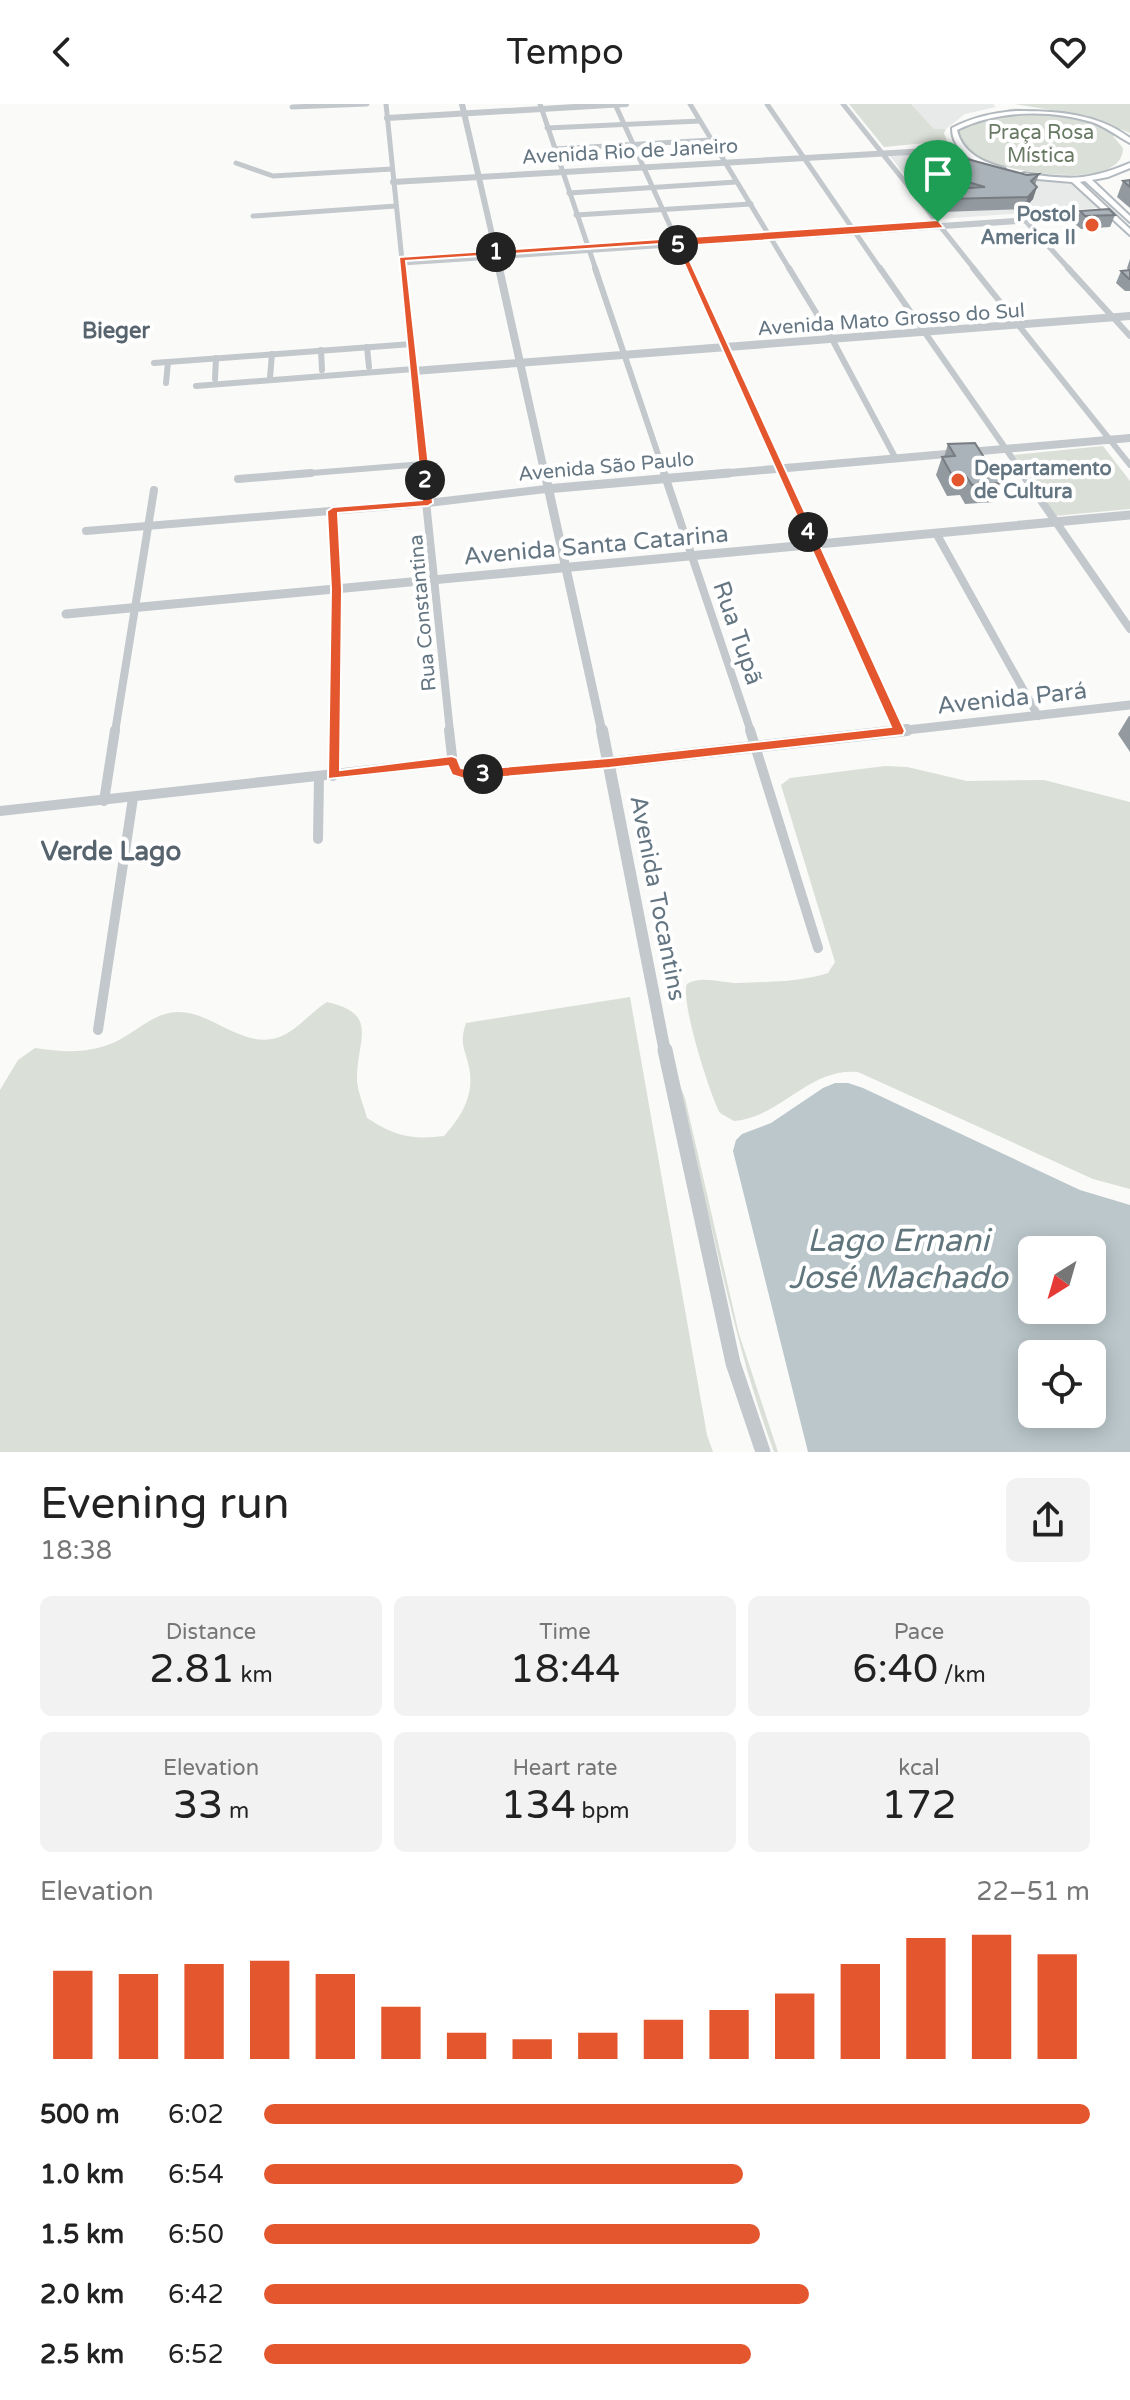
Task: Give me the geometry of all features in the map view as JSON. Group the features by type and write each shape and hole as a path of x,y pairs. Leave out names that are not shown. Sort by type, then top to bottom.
{"main road":[{"path":"1128,138 1100,122 1067,112 1012,106 1000,106 971,115 954,129 961,147 985,163 1013,173 1074,180 1118,172 1130,165"},
{"path":"1087,179 1122,213 1130,233"},
{"path":"1074,180 1122,213"}],"street":[{"path":"292,107 367,104"},
{"name":"Rua Constantina","path":"386,104 452,761"},
{"name":"Avenida Tocantins","path":"462,104 609,763 665,1052 733,1363 763,1452"},
{"path":"615,104 899,731"},
{"path":"387,118 540,106 626,104"},
{"path":"690,104 832,339 896,459"},
{"path":"767,104 1053,522 1130,629"},
{"path":"843,104 1130,465"},
{"name":"Rua Tupã","path":"540,106 756,747 818,948"},
{"path":"547,128 700,121"},
{"path":"554,149 711,140"},
{"path":"879,151 961,147"},
{"name":"Avenida Rio de Janeiro","path":"393,182 879,151"},
{"path":"236,163 273,176 392,169"},
{"path":"569,193 736,182"},
{"path":"576,215 751,204"},
{"path":"253,216 396,206"},
{"path":"402,261 1122,213"},
{"path":"1024,219 1130,336"},
{"name":"Avenida Mato Grosso do Sul","path":"414,370 1130,316"},
{"path":"154,363 412,344"},
{"path":"367,347 369,367"},
{"path":"321,350 322,370"},
{"path":"270,377 272,354"},
{"path":"215,379 216,358"},
{"path":"166,383 168,362"},
{"path":"196,386 414,370"},
{"name":"Avenida São Paulo","path":"86,531 428,503 546,489 1130,438"},
{"path":"238,479 423,464"},
{"path":"104,801 154,490"},
{"path":"333,511 337,589 333,776"},
{"name":"Avenida Santa Catarina","path":"66,614 1130,515"},
{"path":"936,533 1038,716"},
{"name":"Avenida Pará","path":"452,761 456,771 468,775 609,763 1130,705"},
{"path":"0,811 452,761"},
{"path":"318,839 319,777"},
{"path":"98,1030 133,798"}],"shaded area":[{"path":"911,104 993,104 996,107 965,114 946,129 934,129"},
{"path":"957,151 975,163 1034,179 1074,183 1099,208 939,219 890,156"}],"green space":[{"path":"849,104 911,104 934,129 946,129 947,141 884,147"},
{"path":"1015,104 1130,104 1130,133 1088,116"},
{"name":"Praça Rosa Mística","path":"1008,109 1052,111 1106,128 1119,135 1113,136 1123,148 1118,161 1106,170 1088,174 1045,174 993,163 961,144 956,129 982,114 1010,111"},
{"path":"1103,446 1130,481 1130,509 1054,516 1014,455"},
{"path":"885,766 907,767 967,781 1044,780 1130,802 1130,1189 1093,1179 858,1072 824,1077 751,1118 734,1121 720,1113 692,1028 687,984 705,980 738,983 807,978 828,973 835,962 781,785 790,778"},
{"path":"630,997 707,1435 713,1452 0,1452 0,1090 18,1060 35,1048 74,1051 103,1047 153,1019 179,1012 191,1013 248,1037 272,1039 294,1029 327,1002 344,1007 360,1021 362,1031 357,1081 367,1118 404,1135 444,1136 460,1115 469,1091 470,1073 463,1043 466,1023"},
{"path":"678,1081 685,1098 739,1334 778,1452 774,1452 741,1346"}],"water":[{"name":"Lago Ernani José Machado","path":"835,1083 848,1083 1080,1190 1130,1205 1130,1452 808,1452 733,1151 736,1140 742,1134 771,1123 823,1088"}],"building":[{"path":"967,159 1027,175 1039,174 1031,181 1037,187 1028,197 945,199 937,190 985,187 934,172 941,166 953,170"},
{"path":"1109,209 1115,215 1085,216 1080,211"},
{"path":"1130,270 1130,279 1121,271"},
{"path":"975,443 1000,483 972,485 966,476 953,477 942,457 955,456 948,444"}],"place":[{"name":"Postol America II","path":"1092,225"},
{"name":"Departamento de Cultura","path":"958,480"}],"district":[{"name":"Bieger","path":"116,330"},
{"name":"Verde Lago","path":"111,851"}],"route":[{"path":"938,222 941,226 678,244 899,731 468,775 456,771 452,761 333,776 337,589 333,511 428,503 402,259 938,222"}]}
